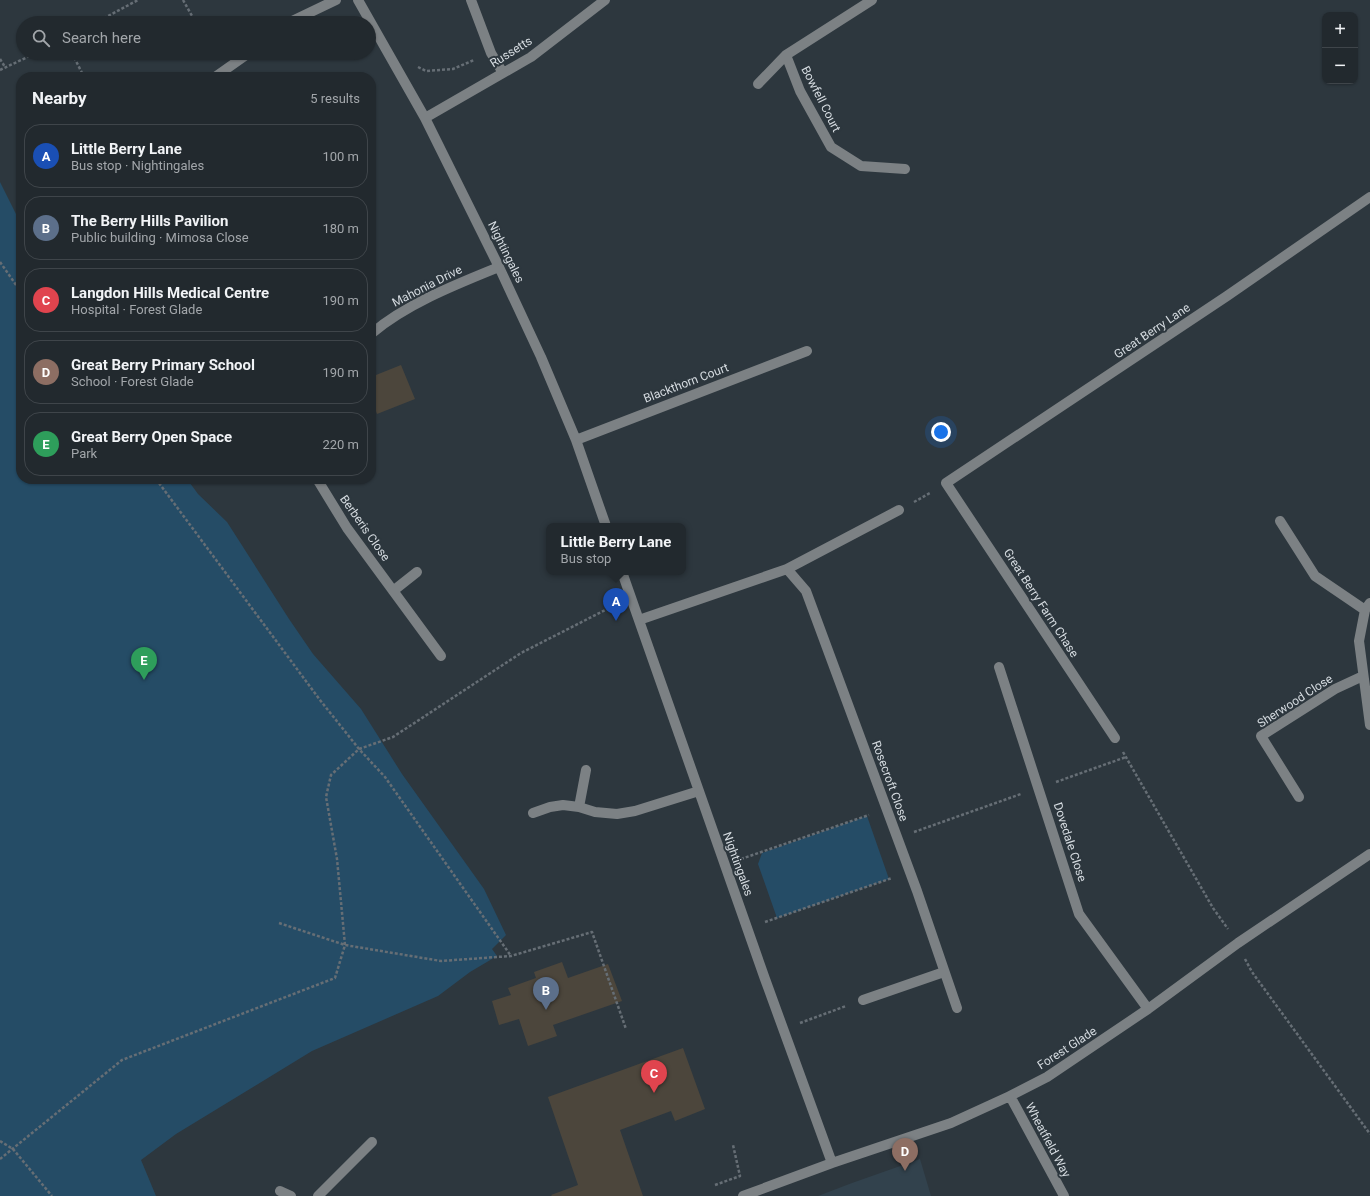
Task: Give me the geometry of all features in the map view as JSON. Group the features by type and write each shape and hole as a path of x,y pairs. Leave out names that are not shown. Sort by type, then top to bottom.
{"street":[{"path":"303,16 336,0"},
{"name":"Nightingales","path":"358,0 367,16"},
{"path":"472,0 491,53 503,73"},
{"name":"Russetts","path":"424,118 531,57 605,0"},
{"path":"758,84 786,55 872,0"},
{"name":"Nightingales","path":"376,32 424,118 499,267 541,357 576,440 605,523"},
{"name":"Bowfell Court","path":"786,55 800,91 831,147 861,166 905,170"},
{"path":"222,72 239,60"},
{"name":"Great Berry Lane","path":"946,483 1227,296 1370,197"},
{"name":"Mahonia Drive","path":"376,330 388,320 451,286 499,267"},
{"name":"Blackthorn Court","path":"576,440 806,351"},
{"name":"Great Berry Farm Chase","path":"946,483 1115,738"},
{"name":"Berberis Close","path":"320,484 347,528 441,656"},
{"path":"639,620 788,569 899,510"},
{"path":"1280,521 1315,576 1367,607 1359,641 1370,725"},
{"name":"Rosecroft Close","path":"788,569 806,591 909,871 957,1008"},
{"path":"393,591 417,572"},
{"name":"Nightingales","path":"623,575 783,1029 832,1163"},
{"name":"Dovedale Close","path":"999,667 1079,914 1148,1009"},
{"name":"Sherwood Close","path":"1299,797 1261,736 1335,689 1363,676"},
{"path":"579,807 586,770"},
{"path":"533,813 550,807 562,805 579,807 595,812 617,814 635,812 699,791"},
{"name":"Forest Glade","path":"743,1196 832,1163 951,1123 1047,1077 1148,1009 1238,943 1370,854"},
{"path":"863,1000 944,972"},
{"name":"Wheatfield Way","path":"1010,1096 1064,1196"},
{"path":"318,1196 372,1142"},
{"path":"280,1191 291,1196"}],"path":[{"path":"108,16 138,0"},
{"path":"183,0 192,16"},
{"path":"413,64 426,71 453,69 491,53"},
{"path":"0,59 5,68"},
{"path":"0,70 22,60"},
{"path":"76,60 82,72"},
{"path":"0,262 16,285"},
{"path":"899,510 946,483"},
{"path":"160,484 320,700 385,777 511,956"},
{"path":"0,1159 122,1060 335,978 345,945 337,859 326,797 331,774 360,749 393,737 521,652 631,597"},
{"path":"1115,738 1213,908 1238,943 1252,972 1370,1134"},
{"path":"897,838 1126,757"},
{"path":"737,861 886,808"},
{"path":"748,929 909,871"},
{"path":"279,923 345,945 441,961 511,956 592,932 626,1029"},
{"path":"783,1029 863,1000"},
{"path":"0,1141 13,1148 52,1196"},
{"path":"716,1185 740,1176 732,1145"}],"shaded area":[{"path":"0,182 16,214 16,484 191,484 198,494 227,522 313,654 361,709 402,774 484,889 506,935 492,949 497,956 470,972 438,996 312,1051 176,1134 141,1160 156,1196 0,1196"},
{"path":"867,816 889,879 777,918 758,864 762,853"},
{"path":"920,1159 931,1196 818,1196 852,1183"}],"building":[{"path":"401,365 415,399 377,414 376,375"},
{"path":"562,962 568,978 608,964 622,1001 553,1025 557,1036 528,1046 519,1019 499,1025 492,1001 511,995 508,988 536,978 534,972"},
{"path":"683,1048 705,1109 675,1121 671,1111 620,1130 643,1196 552,1196 551,1195 578,1185 548,1097"}],"place":[{"name":"Little Berry Lane","path":"616,621"},
{"name":"Great Berry Open Space","path":"144,680"},
{"name":"The Berry Hills Pavilion","path":"546,1010"},
{"name":"Langdon Hills Medical Centre","path":"654,1093"},
{"name":"Great Berry Primary School","path":"905,1171"}]}
